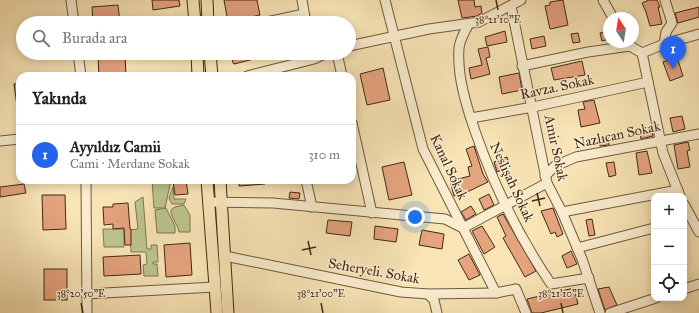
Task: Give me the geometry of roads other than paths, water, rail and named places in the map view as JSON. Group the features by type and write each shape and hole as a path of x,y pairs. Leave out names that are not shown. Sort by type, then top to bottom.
{"main road":[{"path":"193,0 194,16"},
{"path":"207,0 208,16"},
{"path":"197,60 198,72"},
{"path":"211,60 212,72"},
{"path":"207,184 217,313"},
{"path":"220,184 228,313"}],"street":[{"path":"71,0 73,16"},
{"path":"302,0 305,16"},
{"name":"Kanal Sokak","path":"385,0 423,150 496,293"},
{"path":"356,44 394,35 444,26 468,25 479,22 521,0"},
{"path":"603,0 610,12"},
{"path":"664,44 664,38 672,23 665,0"},
{"name":"Amir Sokak","path":"511,6 522,66 533,107 546,179 562,212 589,278 600,313"},
{"name":"Neslişah Sokak","path":"468,25 459,47 460,66 465,98 492,177 505,206 531,255 551,284 589,278"},
{"path":"642,53 664,44 699,34"},
{"path":"522,66 608,48"},
{"path":"634,48 642,53 660,140 667,166 679,193"},
{"path":"79,60 80,72"},
{"path":"285,72 307,60"},
{"path":"339,60 341,72"},
{"name":"Ravza. Sokak","path":"471,118 533,107 648,82"},
{"name":"Nazlıcan Sokak","path":"463,228 505,206 546,179 555,166 576,157 660,140 699,134"},
{"path":"0,141 16,139"},
{"path":"356,141 372,213"},
{"path":"86,184 87,313"},
{"path":"307,184 312,207"},
{"path":"562,212 651,198"},
{"path":"208,202 222,201 312,207 445,219 463,228"},
{"path":"688,220 699,232"},
{"path":"576,248 651,229"},
{"name":"Seheryeli. Sokak","path":"225,256 401,292 428,294 496,293"},
{"path":"687,288 699,284"},
{"path":"86,294 215,287"},
{"path":"496,293 516,289 526,313"},
{"path":"428,294 434,300 437,313"},
{"path":"610,313 651,300"}],"place":[{"name":"Ayyıldız Camii","path":"673,69"}]}
